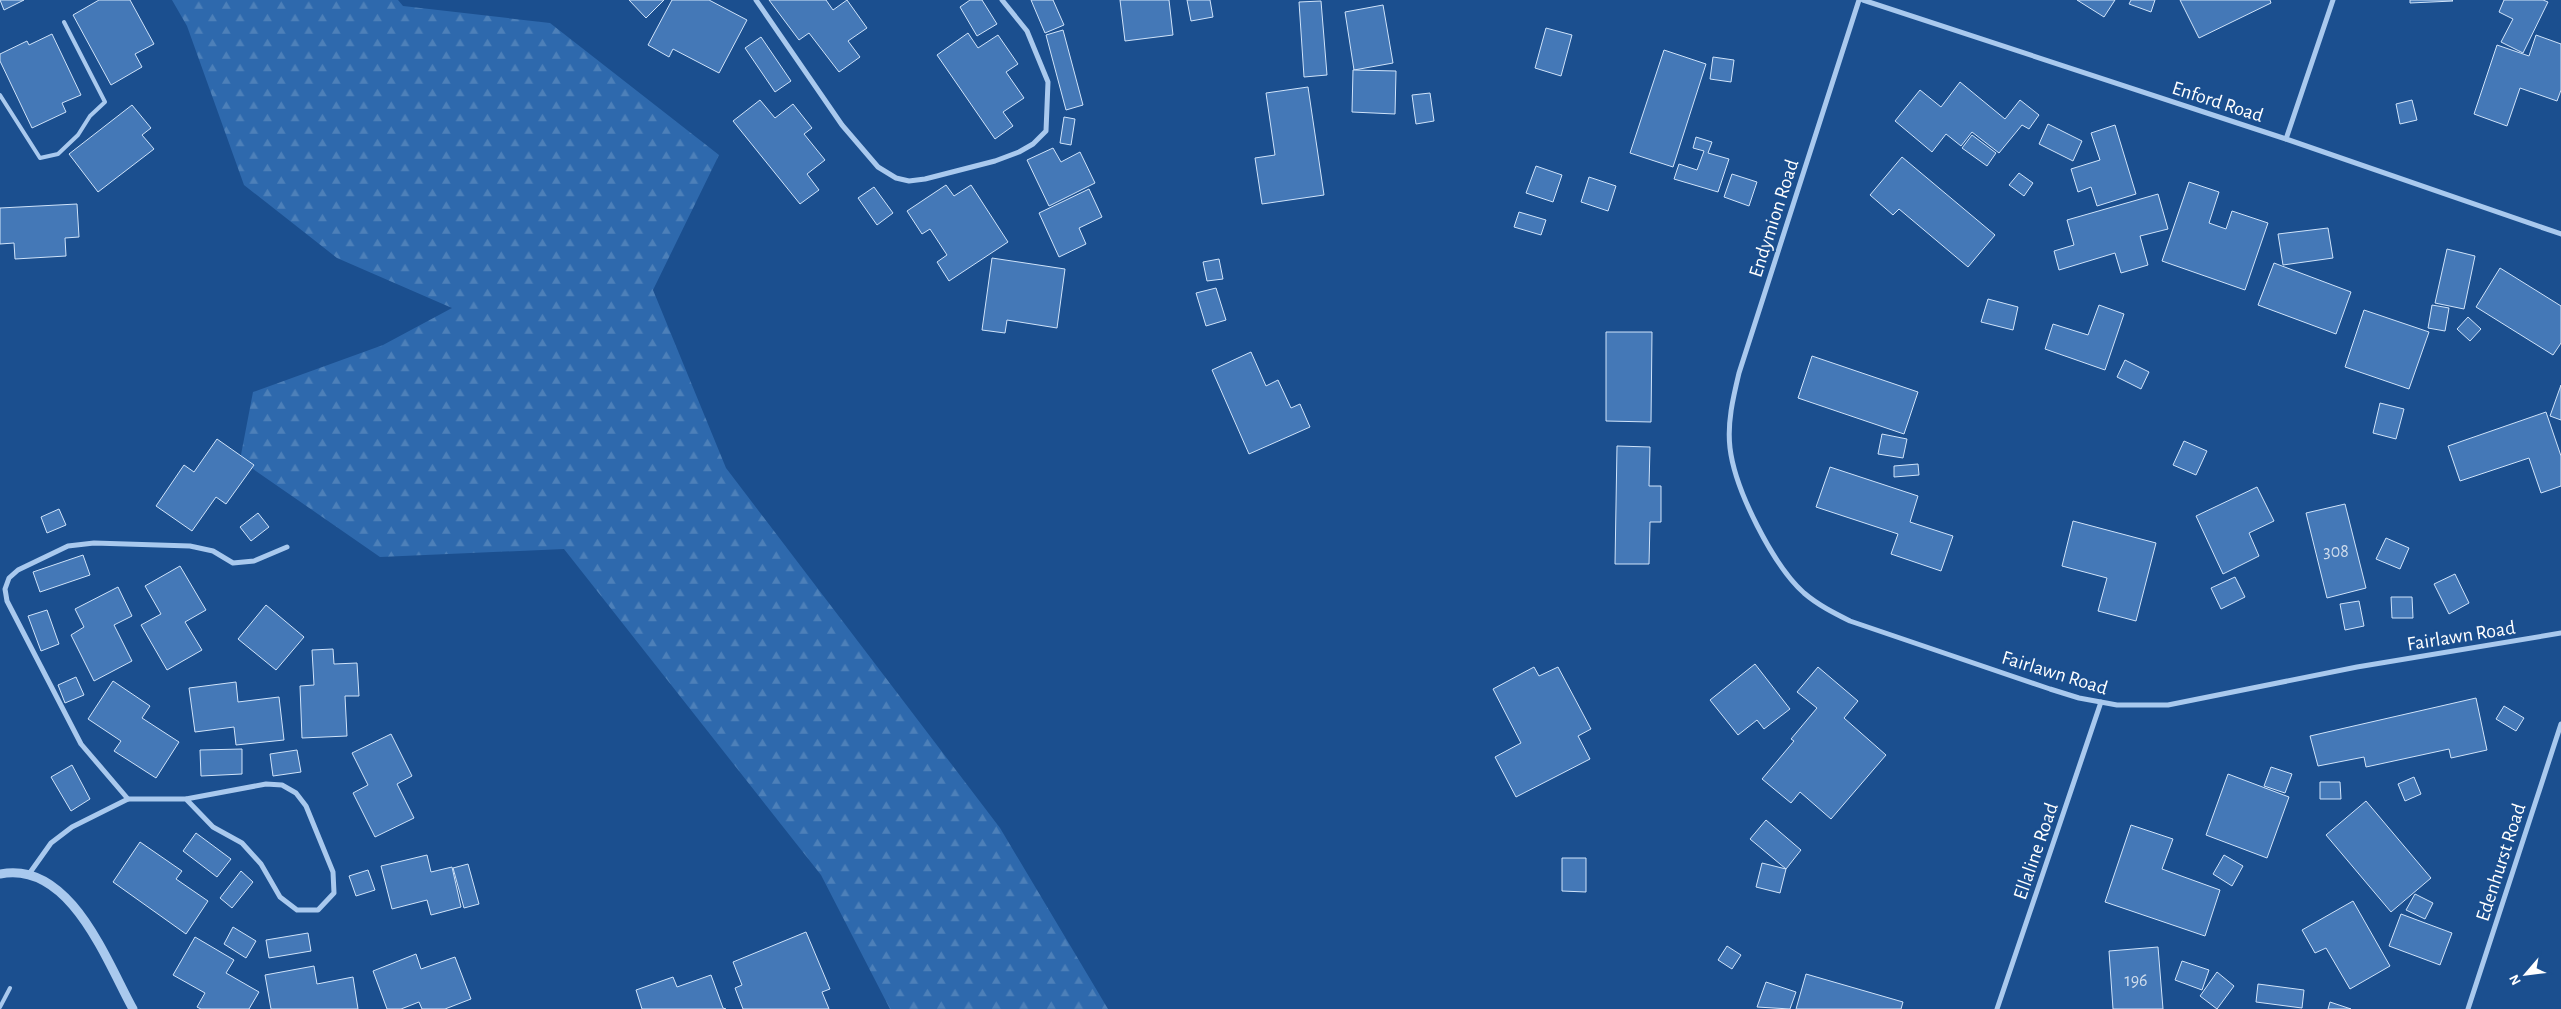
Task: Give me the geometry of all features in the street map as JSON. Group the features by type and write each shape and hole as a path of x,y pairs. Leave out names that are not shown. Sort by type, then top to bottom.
{"street":[{"path":"756,0 842,125 863,151 878,167 896,178 908,181 926,179 1003,158 1034,144 1046,130 1048,82 1027,31 1002,0"},
{"name":"Endymion Road","path":"1730,449 1732,408 1739,373 1859,0"},
{"name":"Enford Road","path":"1863,0 2286,139 2561,234"},
{"path":"2286,139 2333,0"},
{"name":"Fairlawn Road","path":"1730,449 1743,490 1768,546 1784,569 1804,592 1825,608 1850,621 2050,689 2101,702 2143,706 2168,705 2357,667 2561,633"},
{"path":"128,800 81,744 7,601 5,589 8,578 18,570 68,546 94,543 190,546 213,551 233,563 254,561 287,547"},
{"name":"Ellaline Road","path":"1997,1009 2101,702"},
{"name":"Edenhurst Road","path":"2468,1009 2561,724"},
{"path":"30,874 51,843 72,826 128,800 186,800 266,784 282,786 296,793 306,806 333,872 334,893 318,910 297,910 280,897 261,864 242,843 213,827 186,800"},
{"path":"0,874 11,872 30,874 49,883 68,898 86,923 133,1009"}],"lane":[{"path":"0,95 40,158 58,154 78,136 90,116 105,102 64,22"},
{"path":"0,1007 10,988"}],"green space":[{"path":"172,0 398,0 403,6 550,23 719,155 653,290 726,468 1000,828 1108,1009 890,1009 821,875 564,549 380,557 240,460 253,392 383,345 452,308 337,258 244,185 187,26"}],"building":[{"path":"0,0 24,0 4,10"},
{"path":"99,0 130,0 154,44 135,54 142,67 111,85 73,15"},
{"path":"629,0 664,0 646,18"},
{"path":"672,0 709,0 747,20 719,73 673,49 669,57 648,45"},
{"path":"769,0 826,0 833,10 847,0 867,28 848,41 860,57 839,72 809,33 799,40"},
{"path":"970,0 982,0 997,24 977,36 960,7"},
{"path":"1031,0 1053,0 1064,25 1045,33"},
{"path":"1120,0 1169,0 1173,35 1125,41"},
{"path":"1187,0 1210,0 1213,17 1191,21"},
{"path":"2077,0 2115,0 2104,17"},
{"path":"2131,0 2155,0 2151,12 2129,4"},
{"path":"2180,0 2270,0 2271,3 2199,38"},
{"path":"2410,0 2452,0 2453,1 2410,3"},
{"path":"2504,0 2543,0 2548,2 2523,53 2501,42 2513,19 2499,12"},
{"path":"1321,1 1327,75 1304,77 1299,2"},
{"path":"1383,5 1393,63 1354,70 1345,12"},
{"path":"1546,28 1572,35 1561,76 1535,68"},
{"path":"1063,30 1083,105 1066,110 1046,35"},
{"path":"968,33 978,48 998,35 1018,64 1006,72 1024,98 1003,112 1013,126 995,139 937,55"},
{"path":"52,34 81,95 62,103 66,112 32,128 0,61 0,54 27,41 29,45"},
{"path":"2536,35 2561,44 2561,90 2557,101 2520,88 2507,126 2474,114 2497,45 2529,56"},
{"path":"761,37 791,81 775,92 745,48"},
{"path":"1664,50 1706,64 1673,167 1630,153"},
{"path":"1713,57 1734,60 1731,82 1710,79"},
{"path":"1353,70 1396,71 1395,114 1352,112"},
{"path":"1960,82 2005,119 2020,100 2039,115 2029,129 2022,125 1999,153 1972,132 1961,146 1946,134 1932,152 1895,121 1920,90 1941,107"},
{"path":"1308,87 1324,195 1262,204 1255,158 1275,155 1266,93"},
{"path":"1430,93 1434,121 1416,124 1412,95"},
{"path":"760,100 775,118 793,104 812,128 804,134 825,160 807,174 819,190 800,204 733,121"},
{"path":"2412,100 2417,120 2400,124 2396,104"},
{"path":"132,105 151,128 142,135 154,149 98,192 69,154"},
{"path":"1064,117 1075,119 1071,145 1060,143"},
{"path":"2048,124 2082,141 2073,161 2039,144"},
{"path":"2115,125 2136,194 2097,206 2091,187 2078,192 2071,169 2100,160 2091,133"},
{"path":"1972,135 1996,153 1987,166 1962,148"},
{"path":"1696,137 1712,142 1708,153 1729,159 1718,192 1674,179 1679,164 1697,170 1704,151 1693,148"},
{"path":"1053,148 1061,162 1080,152 1095,183 1049,206 1027,160"},
{"path":"1902,157 1995,235 1968,267 1899,209 1893,215 1870,195"},
{"path":"1536,166 1562,175 1553,202 1526,193"},
{"path":"2019,173 2033,183 2024,196 2009,185"},
{"path":"1732,174 1757,182 1749,206 1724,197"},
{"path":"1589,177 1616,186 1608,211 1581,202"},
{"path":"2189,182 2219,192 2209,223 2226,229 2232,211 2268,223 2245,290 2162,261"},
{"path":"946,185 954,196 971,185 1008,242 949,281 937,262 947,255 930,229 922,234 907,211"},
{"path":"874,187 893,213 877,225 858,198"},
{"path":"1089,189 1102,217 1079,228 1086,244 1059,257 1039,213"},
{"path":"2158,194 2168,229 2140,236 2148,265 2121,273 2115,253 2059,270 2054,251 2074,245 2067,220"},
{"path":"77,204 79,237 65,238 66,256 15,259 14,243 0,244 0,208"},
{"path":"1519,212 1546,220 1541,235 1514,227"},
{"path":"2328,228 2333,258 2283,265 2278,234"},
{"path":"2447,249 2475,256 2464,309 2435,303"},
{"path":"992,258 1065,269 1057,328 1007,320 1005,333 982,330"},
{"path":"1219,259 1223,279 1207,281 1203,262"},
{"path":"2274,263 2351,292 2336,334 2258,305"},
{"path":"2500,268 2561,306 2561,343 2553,355 2476,307"},
{"path":"1216,288 1226,320 1206,326 1196,293"},
{"path":"1988,299 2018,307 2013,330 1981,322"},
{"path":"2099,305 2124,314 2105,370 2045,349 2053,324 2088,335"},
{"path":"2432,305 2449,308 2445,331 2428,328"},
{"path":"2364,310 2429,332 2409,389 2345,367"},
{"path":"2468,317 2481,329 2470,341 2457,329"},
{"path":"1606,332 1652,332 1651,422 1606,421"},
{"path":"1251,352 1266,386 1278,380 1291,408 1300,404 1310,427 1249,454 1212,370"},
{"path":"1812,356 1918,392 1904,434 1798,398"},
{"path":"2125,360 2149,372 2141,389 2117,377"},
{"path":"2561,385 2561,420 2550,416"},
{"path":"2380,403 2404,409 2396,439 2373,433"},
{"path":"2546,412 2561,456 2561,486 2541,493 2529,458 2460,481 2448,446"},
{"path":"1882,434 1907,439 1903,458 1878,454"},
{"path":"217,439 254,465 226,504 216,497 192,531 156,506 184,465 194,472"},
{"path":"2184,441 2207,451 2196,475 2173,465"},
{"path":"1617,446 1650,447 1649,486 1661,486 1661,522 1650,522 1649,564 1615,564"},
{"path":"1918,464 1919,475 1894,477 1894,466"},
{"path":"1830,467 1918,496 1910,522 1953,536 1941,571 1891,554 1898,534 1816,507"},
{"path":"2257,487 2274,521 2249,533 2259,556 2223,574 2196,516"},
{"path":"2345,504 2366,588 2327,598 2306,513"},
{"path":"59,509 66,525 47,533 41,517"},
{"path":"258,513 269,527 251,541 240,527"},
{"path":"2073,521 2156,543 2136,621 2098,611 2107,578 2062,566"},
{"path":"2386,538 2409,548 2400,569 2376,559"},
{"path":"83,555 90,575 40,592 33,572"},
{"path":"180,566 206,610 185,622 202,650 167,670 141,625 161,614 145,586"},
{"path":"2455,574 2469,603 2449,614 2434,584"},
{"path":"2235,577 2245,597 2221,609 2211,588"},
{"path":"118,587 132,616 114,625 132,661 94,681 71,635 84,627 75,609"},
{"path":"2391,597 2412,597 2413,618 2392,618"},
{"path":"2359,601 2364,626 2345,630 2340,604"},
{"path":"266,605 304,637 276,670 238,639"},
{"path":"47,610 59,644 41,651 28,616"},
{"path":"333,649 334,664 357,663 359,696 345,696 347,736 302,738 300,686 314,685 312,650"},
{"path":"1755,664 1790,709 1764,729 1757,720 1738,735 1710,700"},
{"path":"1534,667 1539,676 1558,667 1591,729 1578,736 1590,759 1516,797 1495,757 1521,743 1493,689"},
{"path":"1818,667 1858,701 1844,718 1886,755 1831,819 1800,792 1791,803 1762,779 1794,741 1791,739 1817,708 1797,692"},
{"path":"76,677 84,695 65,703 58,685"},
{"path":"113,681 150,706 142,718 179,742 156,778 114,751 121,741 88,719"},
{"path":"236,682 238,702 279,697 284,740 236,745 234,727 195,732 189,688"},
{"path":"2476,698 2487,750 2451,758 2449,749 2366,767 2364,757 2318,766 2310,736"},
{"path":"2504,706 2524,718 2516,731 2496,719"},
{"path":"391,734 412,776 397,784 414,818 375,837 353,793 368,785 352,753"},
{"path":"242,749 242,774 201,776 200,750"},
{"path":"297,750 301,772 273,776 270,754"},
{"path":"72,765 90,799 71,811 51,777"},
{"path":"2271,767 2292,774 2285,793 2264,786"},
{"path":"2228,774 2289,797 2267,858 2206,835"},
{"path":"2414,777 2421,794 2405,801 2398,784"},
{"path":"2320,782 2340,782 2341,799 2320,799"},
{"path":"2366,801 2431,878 2391,912 2326,835"},
{"path":"1766,820 1801,850 1786,869 1750,839"},
{"path":"2131,825 2173,839 2162,869 2220,890 2205,936 2105,902"},
{"path":"196,833 231,859 217,877 183,851"},
{"path":"140,842 182,871 176,879 208,901 186,934 113,882"},
{"path":"427,855 431,872 452,867 461,907 431,915 427,900 392,909 381,866"},
{"path":"2224,855 2243,866 2232,886 2213,874"},
{"path":"1562,858 1586,858 1586,892 1562,891"},
{"path":"1762,863 1786,869 1780,893 1756,887"},
{"path":"468,864 479,904 464,908 453,868"},
{"path":"368,870 375,890 356,896 349,876"},
{"path":"241,871 253,882 232,908 220,898"},
{"path":"2415,894 2433,903 2425,919 2406,910"},
{"path":"2353,901 2390,966 2350,989 2326,948 2315,953 2302,930"},
{"path":"2401,914 2452,933 2440,965 2389,946"},
{"path":"233,927 256,941 246,958 224,944"},
{"path":"806,932 830,989 822,992 829,1009 743,1009 735,988 742,985 733,962"},
{"path":"308,933 311,951 269,958 266,940"},
{"path":"195,937 234,960 226,973 259,992 249,1009 201,1009 197,1007 205,993 173,975"},
{"path":"1727,946 1741,955 1732,969 1718,960"},
{"path":"2158,947 2163,1009 2113,1009 2109,951"},
{"path":"416,954 421,969 455,957 471,999 445,1009 422,1009 419,1002 401,1009 387,1009 373,971"},
{"path":"2182,961 2209,970 2202,990 2175,980"},
{"path":"314,966 317,984 353,977 358,1009 271,1009 265,975"},
{"path":"2217,972 2234,986 2217,1009 2200,996"},
{"path":"1806,974 1903,1002 1901,1009 1796,1009"},
{"path":"711,975 723,1008 726,1009 642,1009 636,990 673,977 677,987"},
{"path":"1766,982 1796,992 1790,1009 1757,1007"},
{"path":"2258,984 2304,990 2302,1008 2256,1002"},
{"path":"2330,1002 2351,1009 2328,1009"}]}
